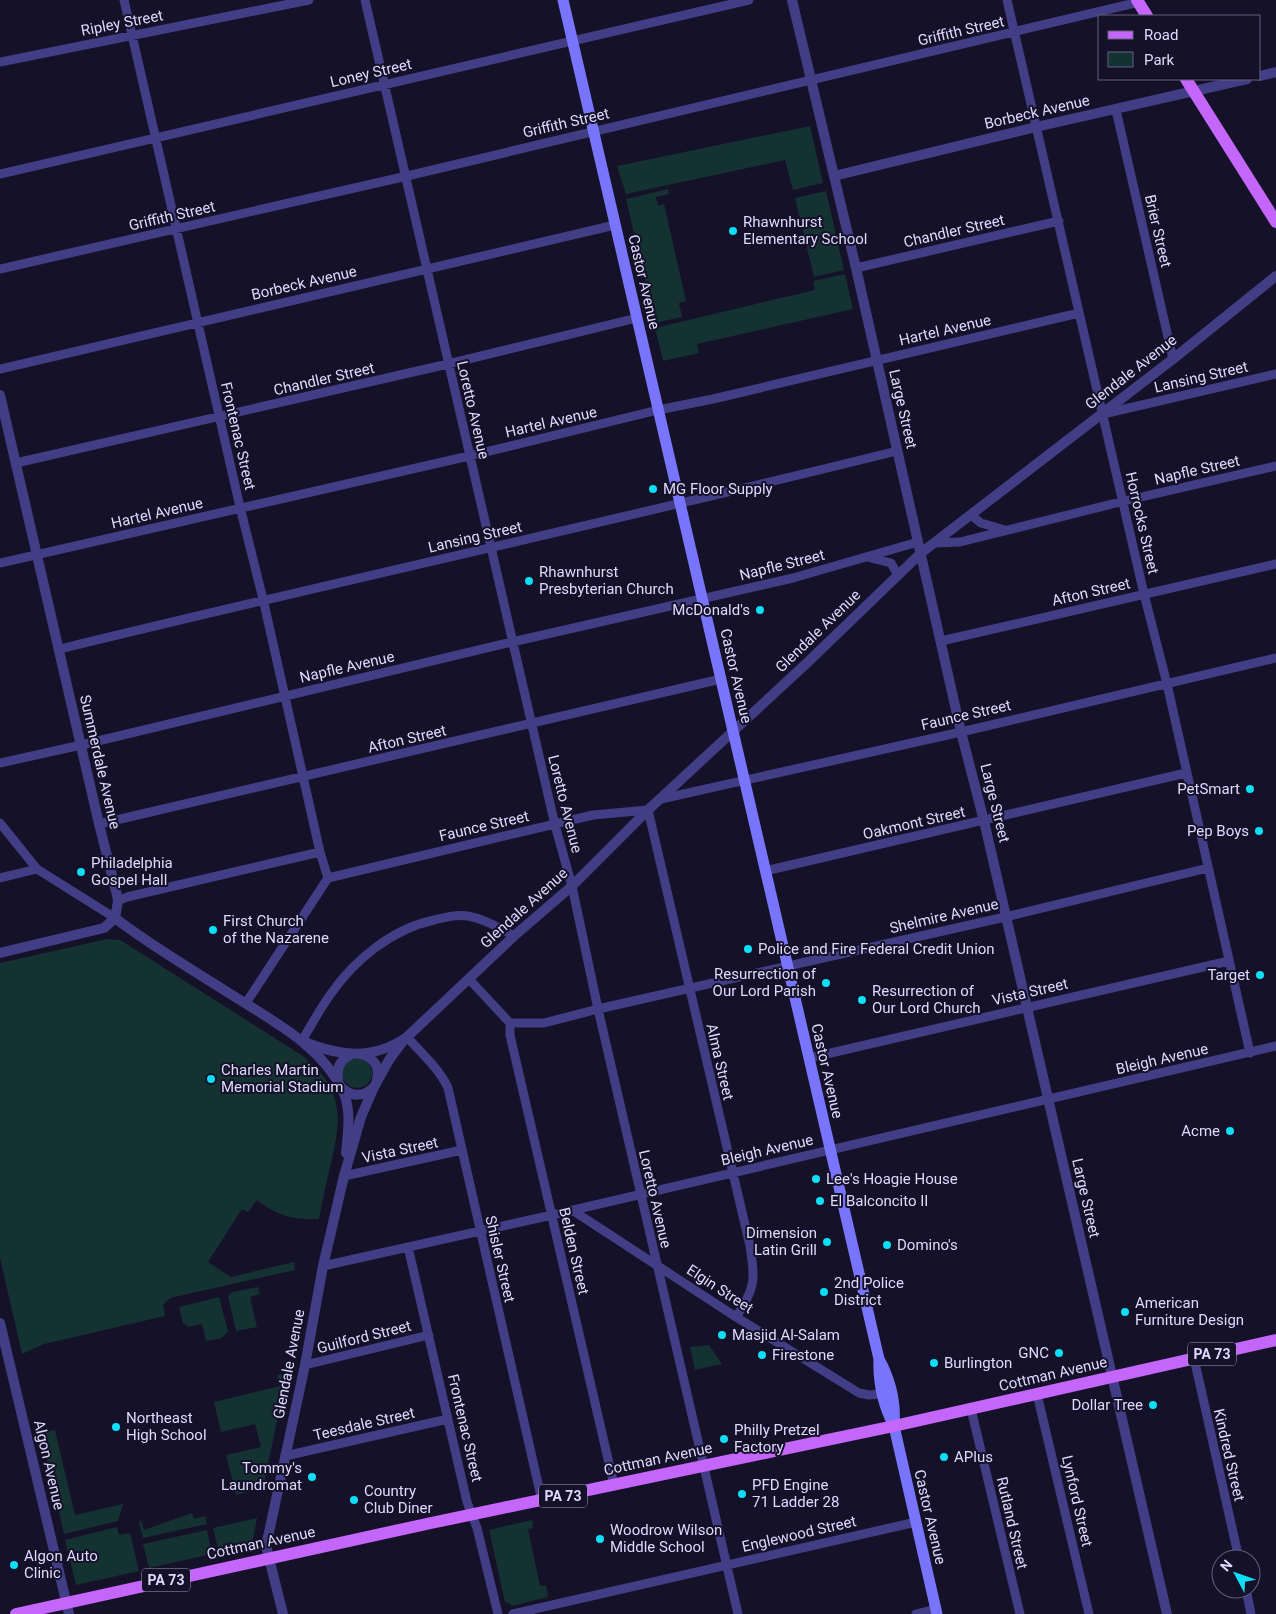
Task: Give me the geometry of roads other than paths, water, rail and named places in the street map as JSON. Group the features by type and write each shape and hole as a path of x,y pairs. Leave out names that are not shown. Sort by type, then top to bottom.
{"main road":[{"name":"Castor Avenue","path":"563,0 879,1359 888,1376 895,1408 894,1426"},
{"path":"1138,1 1146,15"},
{"path":"1187,80 1276,222"},
{"name":"Cottman Avenue","path":"16,1614 68,1608 268,1558 894,1426 1276,1340"},
{"name":"Castor Avenue","path":"879,1359 878,1378 886,1411 894,1426 936,1612"}],"street":[{"name":"Frontenac Street","path":"124,0 320,852 328,878"},
{"name":"Ripley Street","path":"0,62 309,0"},
{"name":"Loretto Avenue","path":"365,0 407,176 512,642 555,825 572,886 656,1265 738,1614"},
{"name":"Loney Street","path":"0,174 749,0"},
{"name":"Large Street","path":"792,0 856,268 961,732 984,821 1167,1614"},
{"name":"Horrocks Street","path":"1007,0 1144,594 1167,684 1250,1053"},
{"name":"Griffith Street","path":"0,269 407,176 1014,33 1138,1"},
{"path":"1261,76 1276,72"},
{"name":"Borbeck Avenue","path":"834,176 1242,80"},
{"name":"Brier Street","path":"1116,110 1173,359"},
{"name":"Chandler Street","path":"856,268 1059,221"},
{"name":"Borbeck Avenue","path":"0,369 615,225"},
{"name":"Glendale Avenue","path":"268,1558 266,1546 305,1365 323,1266 344,1176 361,1117 375,1085 394,1052 407,1037 514,936 572,886 648,810 921,553 1173,359 1276,276"},
{"name":"Hartel Avenue","path":"0,563 469,456 658,410 1079,313"},
{"name":"Chandler Street","path":"16,463 448,364 637,318"},
{"name":"Lansing Street","path":"1102,414 1276,374"},
{"name":"Summerdale Avenue","path":"0,395 118,900 115,918"},
{"name":"Lansing Street","path":"60,648 263,599 492,548 897,451"},
{"name":"Napfle Street","path":"934,543 960,542 1124,501 1276,466"},
{"name":"Napfle Street","path":"970,515 981,523 1007,530"},
{"name":"Napfle Street","path":"702,599 793,578 868,558 918,542"},
{"name":"Napfle Street","path":"868,558 891,563 898,575"},
{"name":"Afton Street","path":"941,641 1276,564"},
{"name":"Napfle Avenue","path":"0,763 702,599"},
{"name":"Faunce Street","path":"661,799 961,732 1276,658"},
{"name":"Afton Street","path":"99,824 721,679"},
{"name":"Oakmont Street","path":"765,871 1186,773"},
{"name":"Faunce Street","path":"328,878 593,815 648,810"},
{"name":"Alma Street","path":"648,810 732,1173 747,1230 754,1282 750,1294 736,1317"},
{"path":"0,823 37,869 302,1041 327,1064 341,1086 350,1094 358,1095 368,1092 375,1085 378,1072 375,1063 366,1055 326,1050 302,1041"},
{"path":"118,900 320,852"},
{"name":"Shelmire Avenue","path":"510,1023 544,1023 689,988 1005,917 1208,868"},
{"path":"0,878 37,869"},
{"path":"246,1003 328,878"},
{"path":"302,1041 330,994 346,974 362,958 395,935 420,923 447,917 466,916 486,921 514,936"},
{"path":"0,954 104,928 115,918"},
{"name":"Vista Street","path":"809,1058 1229,960"},
{"path":"469,979 510,1023"},
{"name":"Belden Street","path":"510,1023 510,1035 614,1485"},
{"name":"Glendale Avenue","path":"344,1176 348,1107 337,1076 338,1066 344,1059 356,1054 386,1048 407,1037"},
{"name":"Shisler Street","path":"407,1037 444,1078 448,1088 542,1500"},
{"name":"Bleigh Avenue","path":"323,1266 552,1215 1276,1046"},
{"name":"Vista Street","path":"344,1176 462,1150"},
{"name":"Elgin Street","path":"572,1210 736,1317 859,1393 869,1396 882,1394"},
{"name":"Frontenac Street","path":"408,1247 467,1502 477,1528 498,1614"},
{"name":"Algon Avenue","path":"0,1323 2,1342 68,1608"},
{"name":"Guilford Street","path":"305,1365 429,1335"},
{"name":"Kindred Street","path":"1194,1358 1237,1549"},
{"name":"Lynford Street","path":"1037,1394 1088,1614"},
{"name":"Rutland Street","path":"971,1409 1020,1614"},
{"name":"Teesdale Street","path":"285,1456 448,1419"},
{"name":"Englewood Street","path":"513,1614 916,1522"},
{"path":"268,1558 283,1614"},
{"path":"1248,1599 1251,1614"},
{"path":"916,1614 936,1612"}],"place":[{"name":"Rhawnhurst Elementary School","path":"733,231"},
{"name":"MG Floor Supply","path":"653,489"},
{"name":"Rhawnhurst Presbyterian Church","path":"529,581"},
{"name":"McDonald's","path":"760,610"},
{"name":"PetSmart","path":"1250,789"},
{"name":"Pep Boys","path":"1259,831"},
{"name":"Philadelphia Gospel Hall","path":"81,872"},
{"name":"First Church of the Nazarene","path":"213,930"},
{"name":"Police and Fire Federal Credit Union","path":"748,949"},
{"name":"Target","path":"1260,975"},
{"name":"Resurrection of Our Lord Parish","path":"826,983"},
{"name":"Resurrection of Our Lord Church","path":"862,1000"},
{"name":"Charles Martin Memorial Stadium","path":"211,1079"},
{"name":"Acme","path":"1230,1131"},
{"name":"Lee's Hoagie House","path":"816,1179"},
{"name":"El Balconcito II","path":"820,1201"},
{"name":"Dimension Latin Grill","path":"827,1242"},
{"name":"Domino's","path":"887,1245"},
{"name":"2nd Police District","path":"824,1292"},
{"name":"American Furniture Design","path":"1125,1312"},
{"name":"Masjid Al-Salam","path":"722,1335"},
{"name":"GNC","path":"1059,1353"},
{"name":"Firestone","path":"762,1355"},
{"name":"Burlington","path":"934,1363"},
{"name":"Dollar Tree","path":"1153,1405"},
{"name":"Northeast High School","path":"116,1427"},
{"name":"Philly Pretzel Factory","path":"724,1439"},
{"name":"APlus","path":"944,1457"},
{"name":"Tommy's Laundromat","path":"312,1477"},
{"name":"PFD Engine 71 Ladder 28","path":"742,1494"},
{"name":"Country Club Diner","path":"354,1500"},
{"name":"Woodrow Wilson Middle School","path":"600,1539"},
{"name":"Algon Auto Clinic","path":"14,1565"}]}
